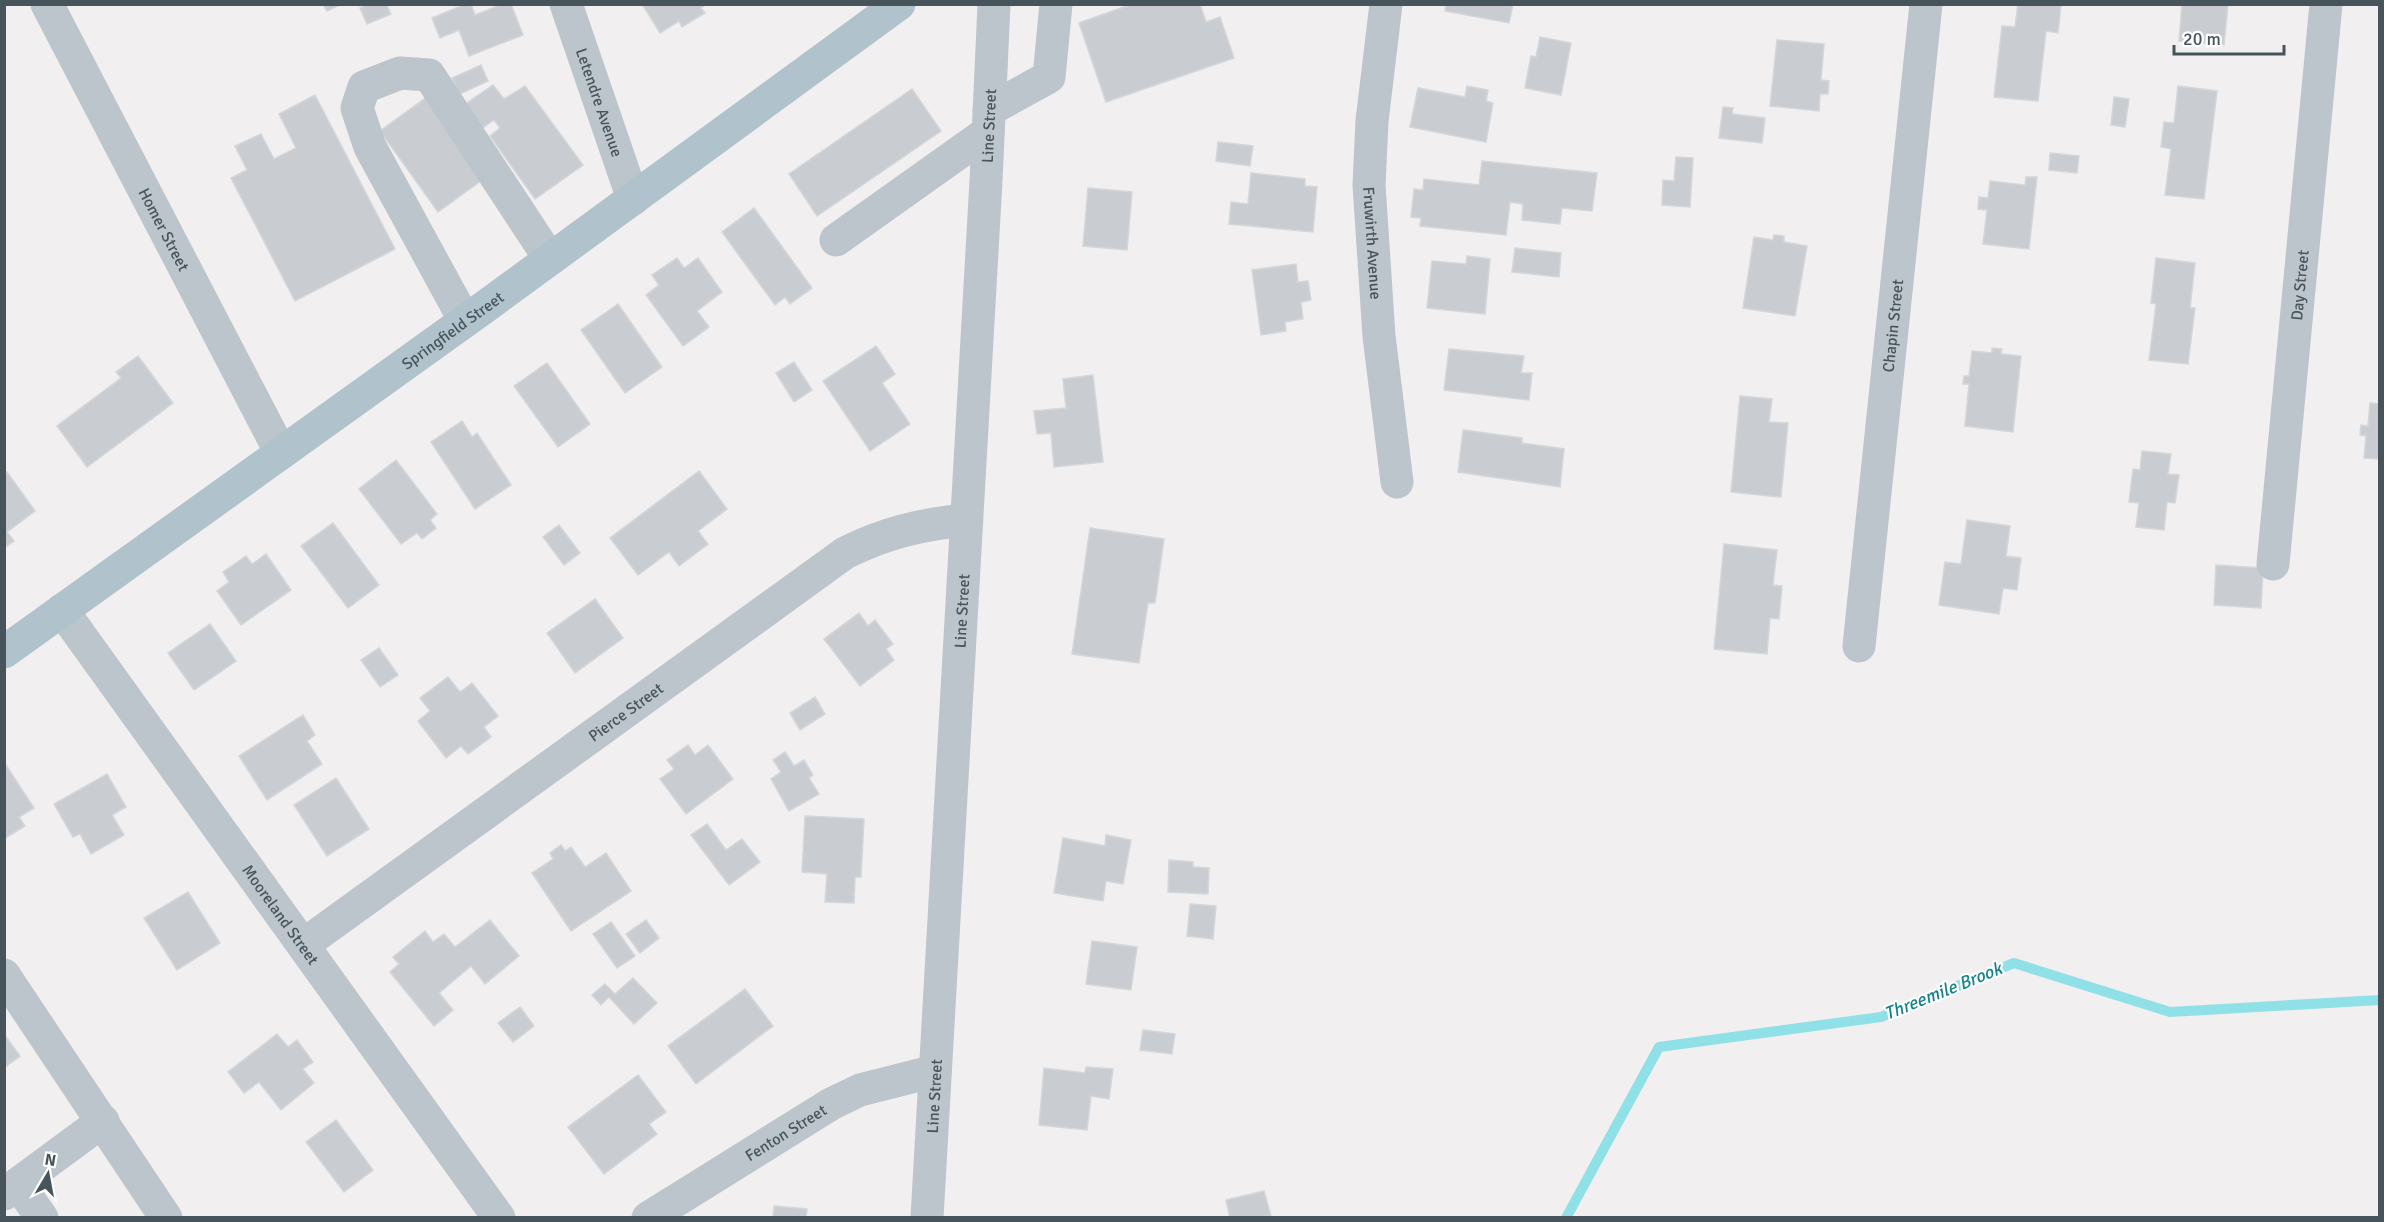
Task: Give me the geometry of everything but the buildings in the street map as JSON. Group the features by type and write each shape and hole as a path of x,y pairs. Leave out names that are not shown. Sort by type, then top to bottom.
{"main road":[{"name":"Springfield Street","path":"4,652 633,199 890,7"}],"street":[{"name":"Homer Street","path":"47,4 282,453"},
{"name":"Letendre Avenue","path":"566,4 633,199"},
{"name":"Line Street","path":"927,1218 989,121 993,4"},
{"path":"836,240 1049,77 1056,4"},
{"name":"Fruwirth Avenue","path":"1386,4 1372,121 1369,185 1379,336 1397,482"},
{"name":"Chapin Street","path":"1860,646 1926,4"},
{"name":"Day Street","path":"2273,564 2326,4"},
{"path":"465,321 370,147 357,108 364,87 400,72 429,75 550,259"},
{"name":"Pierce Street","path":"303,945 845,553 910,528 966,520"},
{"name":"Mooreland Street","path":"62,610 499,1218"},
{"path":"4,975 166,1218"},
{"name":"Fenton Street","path":"648,1218 831,1104 860,1090 934,1071"},
{"path":"42,1218 11,1189 103,1121"}],"waterway":[{"name":"Threemile Brook","path":"1566,1218 1659,1047 1881,1017 2014,963 2170,1012 2380,1000"}]}
